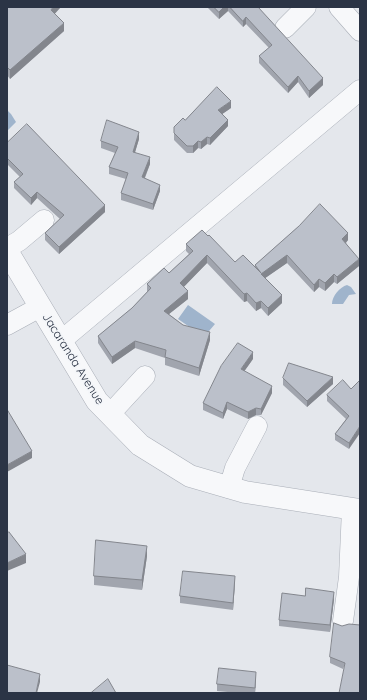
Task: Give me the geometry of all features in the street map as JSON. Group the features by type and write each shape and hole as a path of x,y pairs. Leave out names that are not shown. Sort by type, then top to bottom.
{"street":[{"path":"285,28 306,7"},
{"path":"339,7 360,30"},
{"path":"62,340 360,90"},
{"path":"7,248 19,241 44,220"},
{"name":"Jacaranda Avenue","path":"7,251 40,307 62,340 97,401 140,445 190,476 229,488 245,492 356,509"},
{"path":"7,325 40,307"},
{"path":"110,414 145,376"},
{"path":"229,488 235,468 257,426"},
{"path":"343,621 356,509"}],"water":[{"path":"8,111 16,122 7,131"},
{"path":"347,285 351,287 356,294 349,295 343,304 332,304 333,298 337,292"},
{"path":"188,305 215,324 204,337 178,319"}],"building":[{"path":"7,7 53,7 51,10 64,23 10,70 7,67"},
{"path":"214,7 224,7 219,12"},
{"path":"230,7 258,7 323,78 309,91 298,76 288,87 259,56 272,45 246,17 243,21"},
{"path":"217,87 231,101 218,110 228,120 210,138 207,137 201,142 198,141 193,146 187,146 174,133 174,127 183,118 185,120"},
{"path":"107,120 139,132 133,152 150,157 142,177 160,185 153,204 121,193 128,173 109,167 118,147 101,141"},
{"path":"27,124 105,205 59,247 45,233 64,215 37,192 31,198 14,182 23,174 7,158 7,143"},
{"path":"320,204 348,233 342,239 359,259 337,277 334,274 325,283 319,279 314,285 287,255 261,274 282,295 268,308 261,301 256,303 247,293 244,294 207,255 180,283 188,291 164,311 183,325 210,332 199,368 165,357 166,350 135,341 112,357 98,336 132,308 151,288 147,284 164,268 169,273 193,251 186,244 202,230 208,236 209,235 235,262 243,255 261,273 255,265 299,226"},
{"path":"238,343 253,352 241,369 272,386 261,409 256,408 248,412 227,402 223,413 203,403 221,366"},
{"path":"289,363 333,377 307,401 283,378"},
{"path":"343,380 351,389 360,380 360,426 349,443 335,434 349,416 327,395"},
{"path":"8,411 32,451 7,465 7,412"},
{"path":"9,532 26,554 7,563 7,534"},
{"path":"96,540 147,546 142,580 94,576"},
{"path":"183,571 235,576 233,603 180,596"},
{"path":"306,588 334,592 330,625 279,620 282,593 305,596"},
{"path":"334,623 342,626 349,624 360,625 360,693 339,693 345,663 330,657"},
{"path":"7,665 40,674 36,693 7,693"},
{"path":"219,668 256,672 255,688 217,684"},
{"path":"108,679 116,693 91,693"}]}
